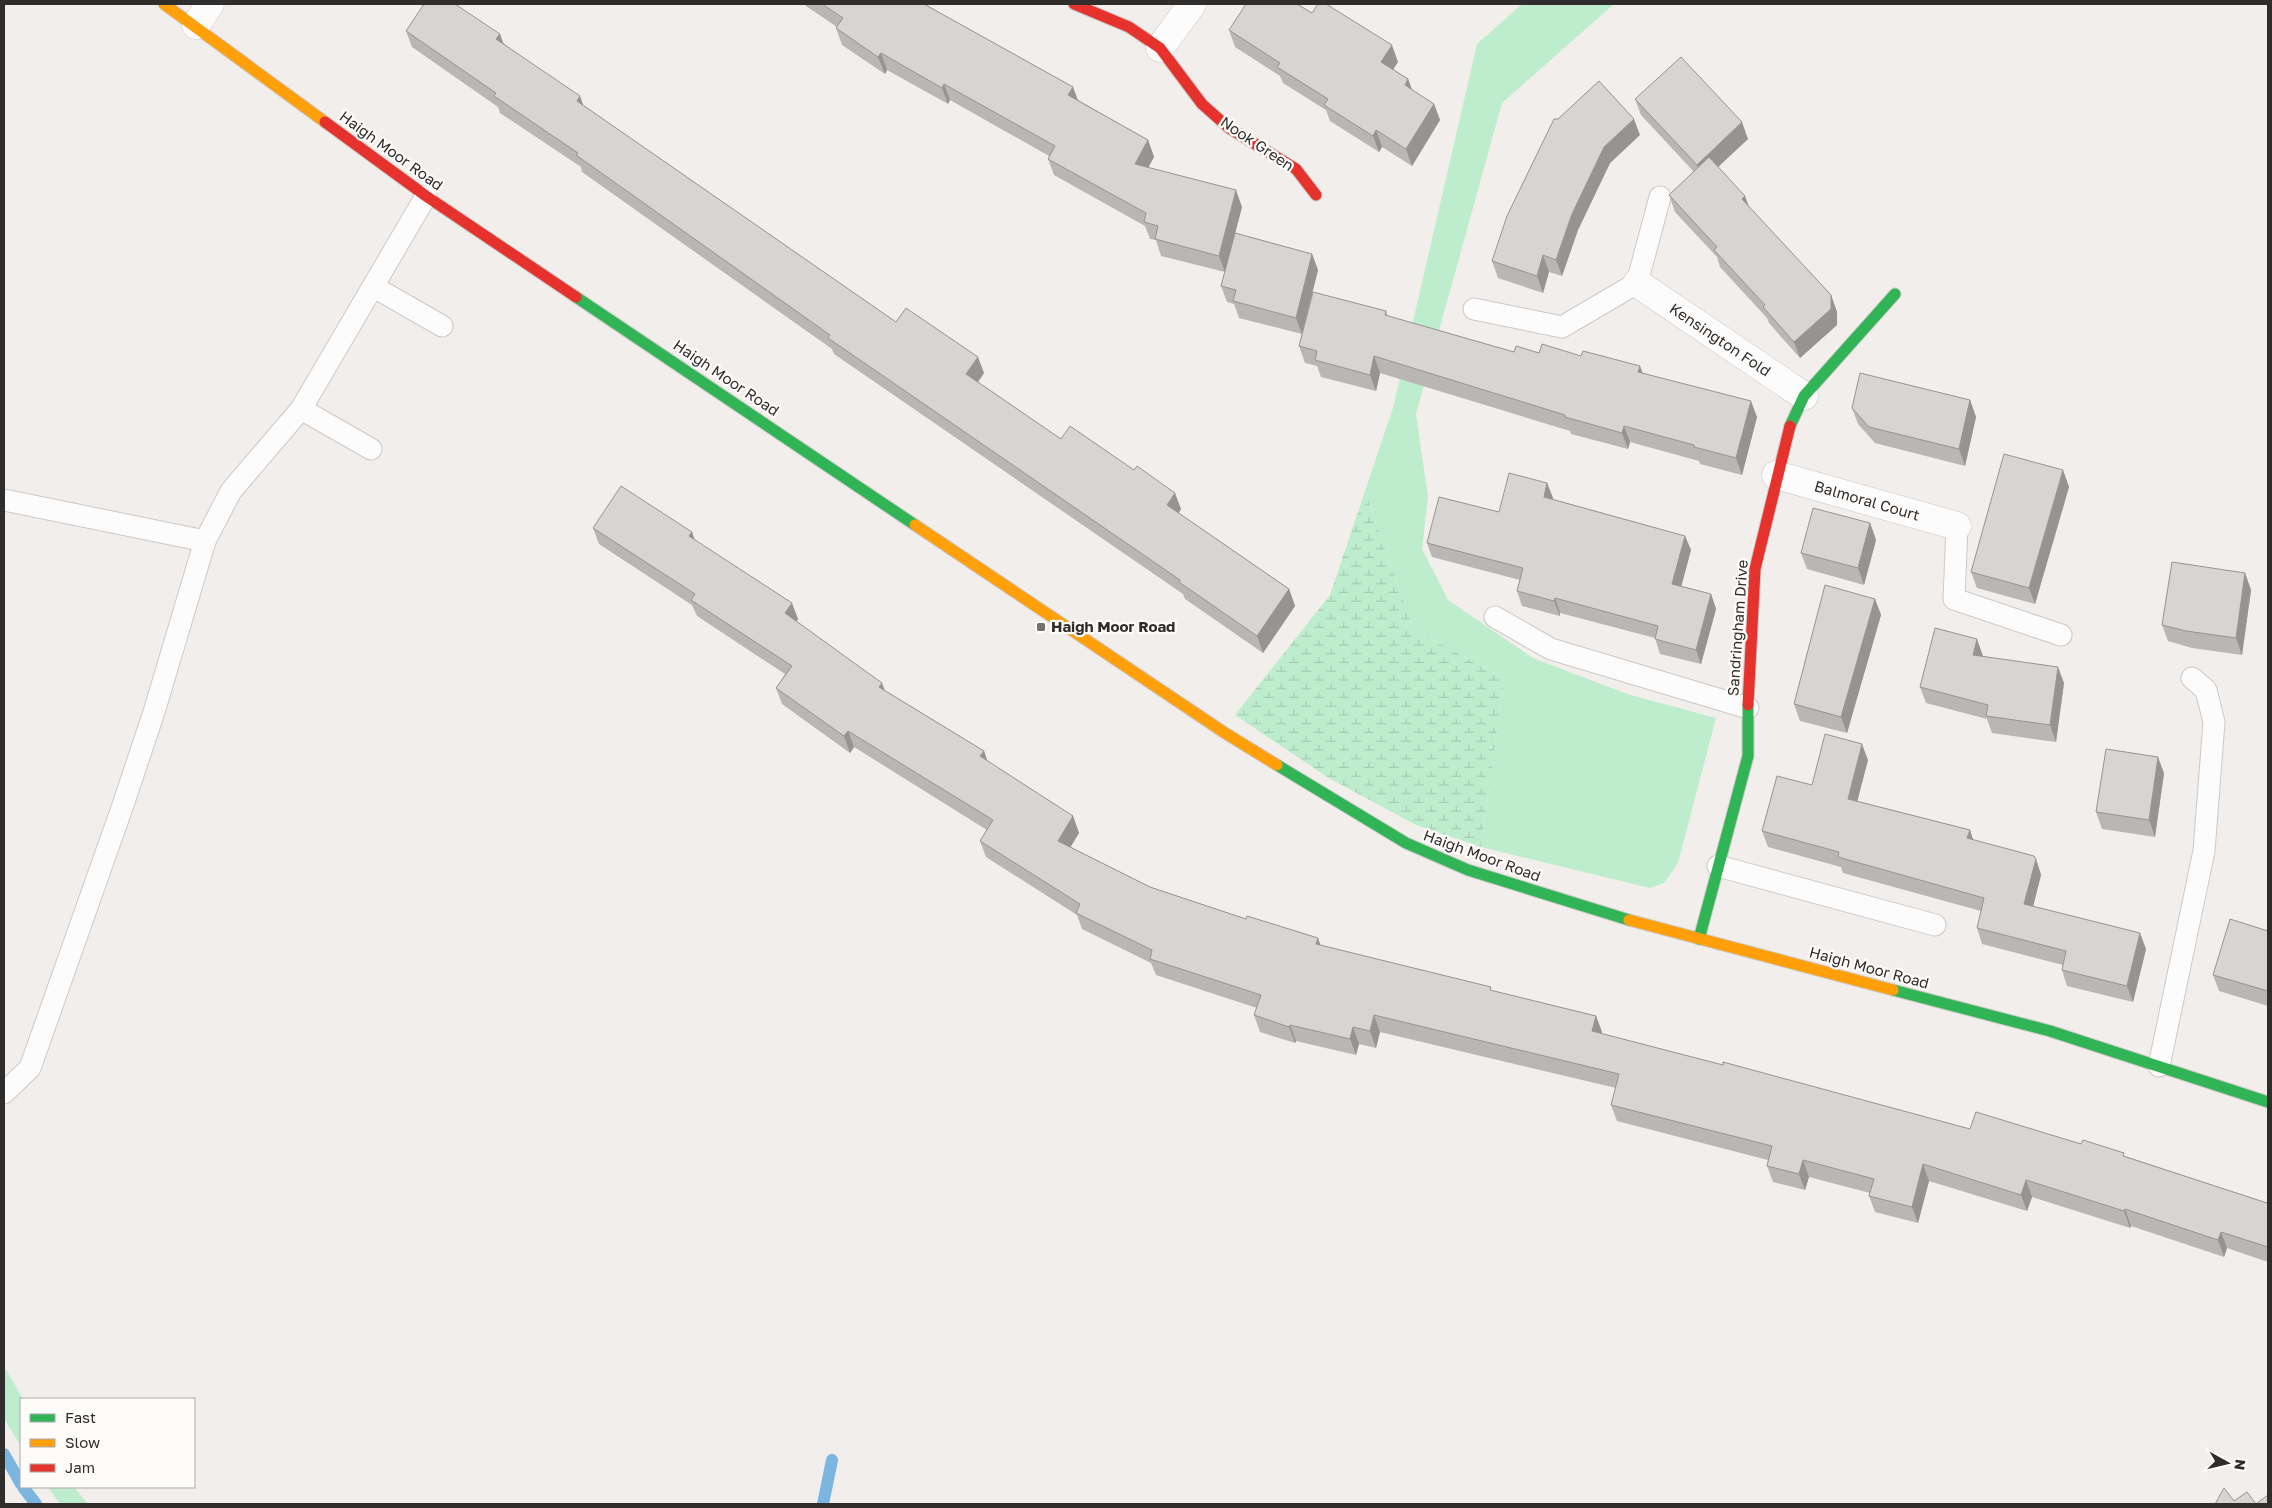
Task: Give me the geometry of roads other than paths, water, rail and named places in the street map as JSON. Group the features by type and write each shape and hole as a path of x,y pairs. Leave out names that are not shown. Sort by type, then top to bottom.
{"street":[{"name":"Haigh Moor Road","path":"164,4 203,15 426,196 1217,727 1406,843 1468,870 1502,881 1699,939 2050,1031 2268,1102"},
{"name":"Nook Green","path":"1074,4 1129,27 1160,48 1202,104 1228,128 1296,169 1316,195"},
{"path":"1160,48 1192,4"},
{"name":"Kensington Fold","path":"1637,284 1804,396"},
{"name":"Sandringham Drive","path":"1699,939 1748,756 1748,677 1755,569 1776,475 1788,432 1804,396 1895,294"},
{"name":"Balmoral Court","path":"1776,475 1957,526"}],"lane":[{"path":"4,1093 30,1068 154,712 205,541 231,491 301,409 426,196"},
{"path":"1474,308 1562,327 1637,284 1660,197"},
{"path":"374,287 442,326"},
{"path":"301,409 372,449"},
{"path":"4,500 205,541"},
{"path":"1957,526 1954,599 2061,635"},
{"path":"1495,617 1551,649 1748,708"},
{"path":"2158,1066 2205,841 2214,722 2206,690 2192,678"},
{"path":"1718,866 1935,925"}],"waterway":[{"path":"4,1454 20,1482"},
{"path":"823,1504 832,1460"},
{"path":"24,1488 36,1504"}],"place":[{"name":"Haigh Moor Road","path":"1041,627"}]}
